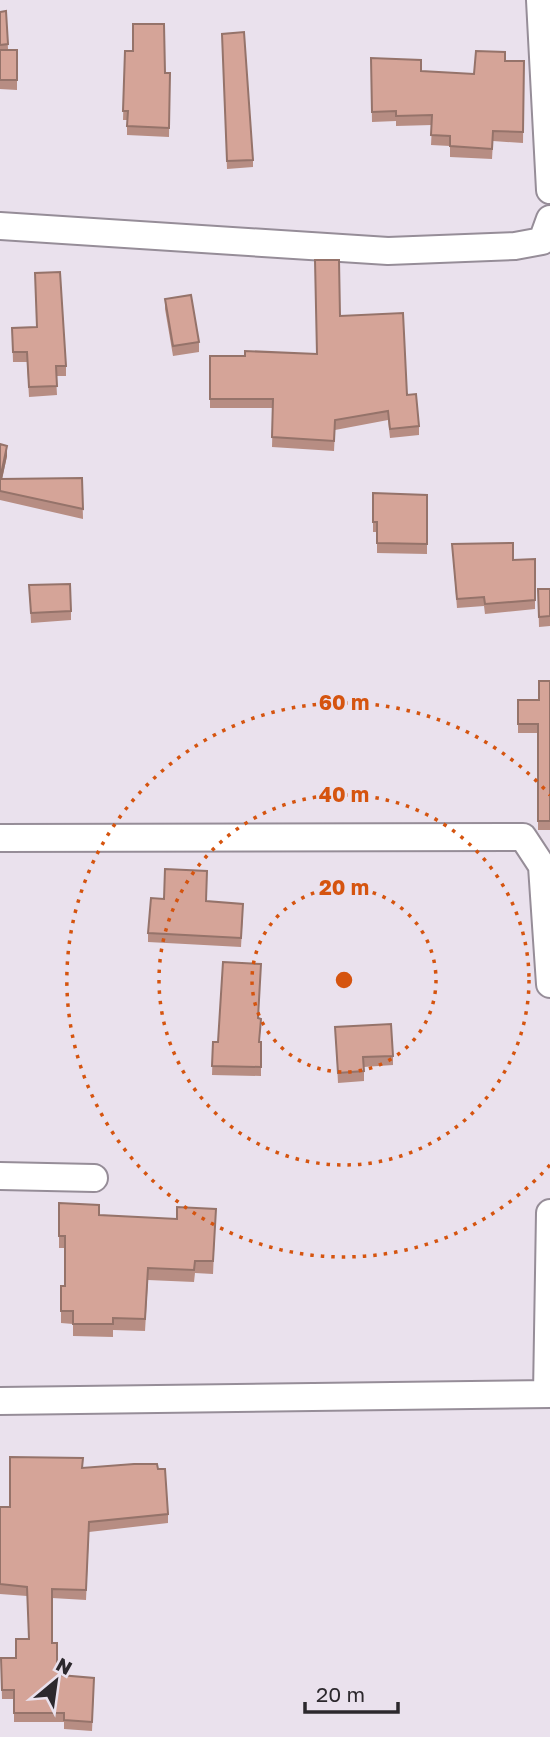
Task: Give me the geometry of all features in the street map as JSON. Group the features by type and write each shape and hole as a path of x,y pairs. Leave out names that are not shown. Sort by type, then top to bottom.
{"street":[{"path":"544,17 550,190"},
{"path":"0,226 388,251 542,241 550,219"},
{"path":"0,838 523,837 542,866 550,984"},
{"path":"0,1176 94,1178"},
{"path":"0,1401 548,1394 550,1213"}],"building":[{"path":"6,11 8,44 0,45 0,12"},
{"path":"133,24 164,24 165,73 170,73 169,128 127,126 128,111 123,111 125,51 133,51"},
{"path":"244,32 253,160 227,161 222,34"},
{"path":"0,50 17,50 17,80 0,80"},
{"path":"476,51 505,52 505,61 524,61 523,132 493,131 492,149 450,146 450,136 431,135 432,115 396,116 396,111 372,112 371,58 421,60 421,71 474,74"},
{"path":"315,260 339,260 340,316 403,313 407,395 416,394 419,426 390,429 388,411 335,420 334,441 272,437 273,399 210,399 210,356 245,356 245,351 317,354"},
{"path":"60,272 66,366 56,366 57,386 29,387 27,352 13,352 12,328 37,327 35,273"},
{"path":"191,295 199,342 173,346 165,299"},
{"path":"0,444 7,446 0,479"},
{"path":"82,478 83,509 0,491 0,479"},
{"path":"373,493 427,495 427,544 377,543 377,522 373,522"},
{"path":"513,543 513,560 535,559 535,600 485,604 484,597 457,599 452,544"},
{"path":"70,584 71,611 31,613 29,585"},
{"path":"538,589 550,589 550,616 539,617"},
{"path":"539,681 550,681 550,821 538,821 538,724 518,724 518,700 539,700"},
{"path":"165,869 207,871 206,901 243,904 241,938 148,933 151,898 164,899"},
{"path":"223,962 261,964 258,1018 261,1019 261,1067 212,1066 213,1042 218,1042"},
{"path":"391,1024 393,1056 363,1057 364,1071 338,1073 335,1027"},
{"path":"59,1203 99,1205 99,1215 177,1219 177,1207 216,1209 213,1261 195,1261 194,1270 148,1268 145,1319 113,1318 113,1324 73,1324 73,1311 61,1311 61,1286 65,1286 65,1236 59,1236"},
{"path":"10,1457 83,1458 82,1468 157,1464 158,1469 165,1469 168,1514 89,1522 86,1590 52,1589 52,1643 57,1643 60,1675 94,1678 92,1722 64,1720 64,1713 14,1713 14,1690 2,1690 1,1658 16,1658 16,1639 29,1639 27,1587 0,1584 0,1507 10,1507"}]}
